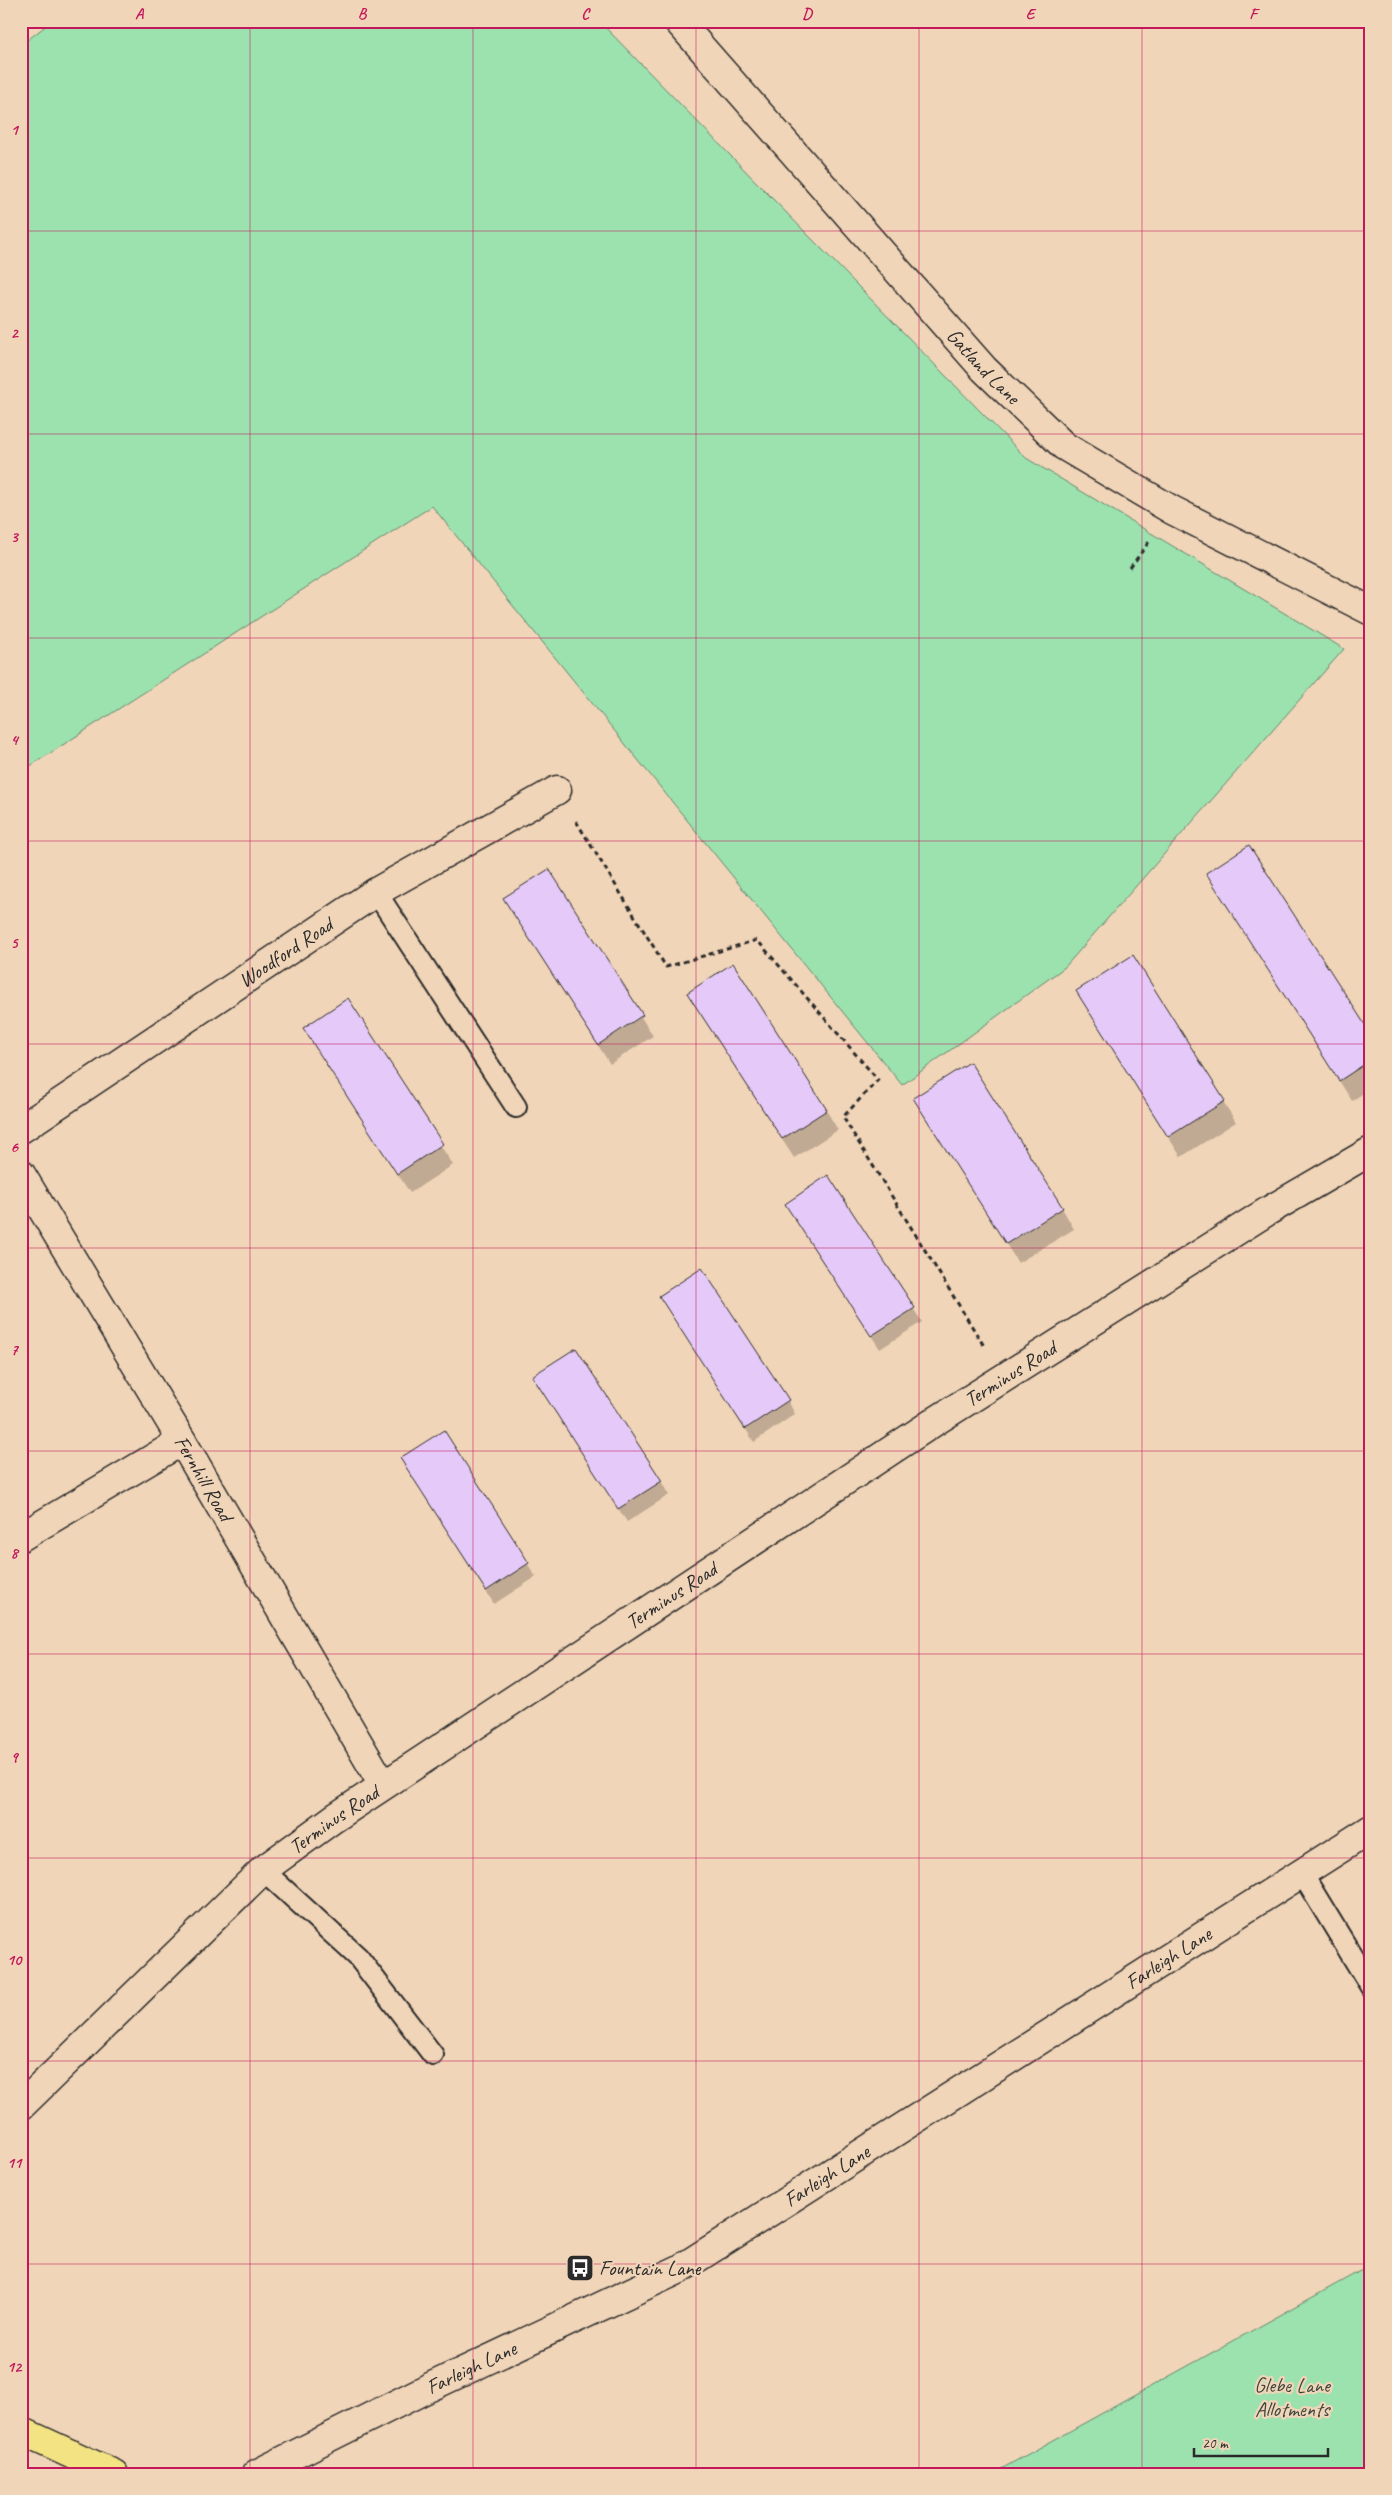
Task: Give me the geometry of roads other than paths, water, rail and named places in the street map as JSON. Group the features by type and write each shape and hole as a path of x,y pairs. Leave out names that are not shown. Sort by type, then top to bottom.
{"main road":[{"path":"21,2431 114,2474"}],"street":[{"name":"Gatland Lane","path":"678,21 984,370 1064,446 1172,510 1371,611"},
{"name":"Woodford Road","path":"21,1129 376,892 557,790"},
{"name":"Terminus Road","path":"21,2106 263,1870 383,1785 1004,1378 1268,1212 1371,1151"},
{"name":"Fernhill Road","path":"21,1174 182,1441 383,1785"},
{"path":"21,1537 182,1441"},
{"name":"Farleigh Lane","path":"256,2474 428,2388 680,2269 1371,1829"}],"lane":[{"path":"376,892 516,1107"},
{"path":"263,1870 358,1957 434,2055"},
{"path":"1301,1872 1371,1987"}],"place":[{"name":"Fountain Lane","path":"580,2268"}],"park label":[{"name":"Glebe Lane Allotments","path":"1292,2397"}]}
